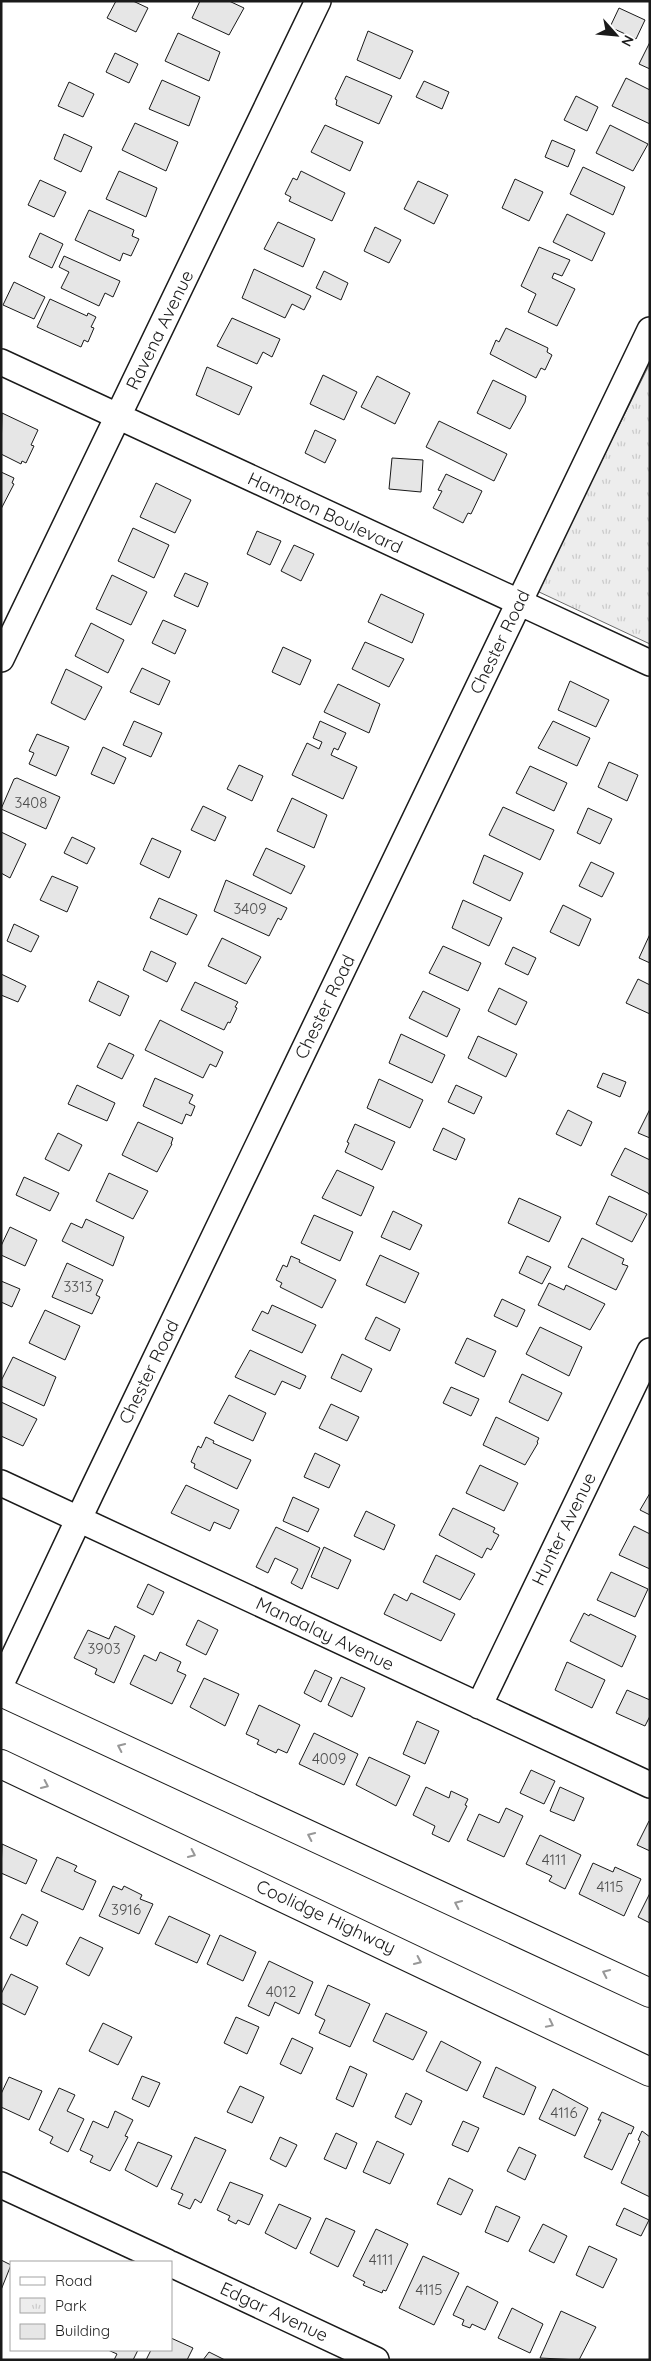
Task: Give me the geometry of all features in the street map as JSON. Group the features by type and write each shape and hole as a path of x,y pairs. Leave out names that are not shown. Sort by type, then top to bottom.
{"main road":[{"path":"1,1692 650,1994"},
{"name":"Coolidge Highway","path":"1,1764 646,2069"}],"street":[{"name":"Ravena Avenue","path":"1,658 318,1"},
{"name":"Chester Road","path":"1,1684 650,330"},
{"name":"Hampton Boulevard","path":"1,362 650,663"},
{"name":"Hunter Avenue","path":"479,1706 650,1351"},
{"name":"Mandalay Avenue","path":"1,1483 650,1785"},
{"path":"1,2185 164,2261"},
{"name":"Edgar Avenue","path":"172,2264 376,2360"}],"green space":[{"path":"650,363 650,644 537,591"}],"building":[{"path":"116,1 133,1 148,8 136,32 107,18"},
{"path":"200,1 229,1 244,8 229,35 192,18"},
{"path":"619,8 645,20 636,39 610,27"},
{"path":"368,31 413,51 400,79 357,60"},
{"path":"178,33 220,52 209,81 165,61"},
{"path":"650,42 650,69 639,64"},
{"path":"115,53 138,64 129,83 106,72"},
{"path":"346,76 392,96 379,124 336,105 337,100 335,99"},
{"path":"626,78 650,90 650,124 612,106"},
{"path":"162,80 200,97 189,126 149,109"},
{"path":"424,81 449,92 442,109 416,97"},
{"path":"69,82 94,94 83,117 58,106"},
{"path":"576,96 598,107 587,131 564,120"},
{"path":"135,123 178,142 166,171 122,150"},
{"path":"325,125 363,142 350,171 311,152"},
{"path":"610,125 648,144 633,171 596,153"},
{"path":"64,134 92,147 81,172 54,159"},
{"path":"552,140 575,150 568,167 545,157"},
{"path":"583,167 625,187 613,215 570,194"},
{"path":"119,171 157,188 146,217 106,199"},
{"path":"301,171 345,193 332,221 289,201 291,197 285,194 293,178 297,180"},
{"path":"515,179 543,192 529,221 502,208"},
{"path":"40,180 66,192 54,217 28,205"},
{"path":"418,181 448,195 434,224 404,209"},
{"path":"89,210 134,230 132,236 139,239 131,256 123,253 120,261 75,240"},
{"path":"567,214 605,233 592,261 553,242"},
{"path":"278,222 315,239 303,267 264,249"},
{"path":"375,227 401,240 389,263 364,251"},
{"path":"40,233 63,244 52,268 29,257"},
{"path":"539,247 570,260 562,276 554,273 552,278 575,289 557,326 528,312 536,294 521,286"},
{"path":"64,256 120,281 113,297 105,293 99,306 61,288 69,272 59,267"},
{"path":"254,269 311,296 304,310 292,304 285,318 242,298"},
{"path":"324,271 348,283 341,300 316,288"},
{"path":"14,282 45,297 34,319 3,305"},
{"path":"50,299 87,316 88,313 96,317 91,327 94,328 88,342 84,340 81,347 37,327"},
{"path":"232,318 280,339 272,357 263,352 257,364 217,346"},
{"path":"506,328 548,348 547,352 552,355 545,370 541,368 536,378 490,354 496,340 499,342"},
{"path":"207,367 252,387 239,415 196,395"},
{"path":"323,375 357,392 344,420 310,404"},
{"path":"377,376 410,393 395,424 361,407"},
{"path":"493,380 526,396 525,402 510,429 477,413"},
{"path":"2,413 38,430 31,445 34,446 26,463 22,461 21,464 1,454"},
{"path":"439,421 507,454 494,481 426,447"},
{"path":"315,430 336,440 325,463 305,453"},
{"path":"392,458 423,460 421,492 389,489"},
{"path":"1,472 14,478 12,483 14,484 1,509"},
{"path":"446,474 482,491 471,514 468,513 463,523 433,508 442,491 438,490"},
{"path":"156,483 191,500 175,533 140,517"},
{"path":"133,528 169,545 154,578 118,561"},
{"path":"257,531 281,541 270,565 247,554"},
{"path":"294,545 314,554 301,581 281,571"},
{"path":"185,573 208,583 198,607 174,596"},
{"path":"112,575 147,592 131,625 96,609"},
{"path":"381,594 424,614 412,643 368,622"},
{"path":"163,620 186,630 175,654 152,643"},
{"path":"91,623 124,640 108,673 75,656"},
{"path":"365,642 404,659 389,687 352,669"},
{"path":"283,647 311,660 300,685 272,672"},
{"path":"142,668 170,681 159,705 130,692"},
{"path":"66,669 102,687 85,720 51,703"},
{"path":"570,681 609,700 596,727 558,710"},
{"path":"338,684 380,704 369,733 324,712"},
{"path":"134,721 162,733 151,757 123,745"},
{"path":"320,721 346,733 338,750 334,748 331,755 357,767 343,799 292,775 307,743 319,749 322,742 313,738"},
{"path":"553,721 590,738 577,766 538,748"},
{"path":"37,734 69,747 56,776 29,764 34,753 29,751"},
{"path":"103,747 126,758 114,784 91,774"},
{"path":"609,762 638,775 627,801 598,787"},
{"path":"239,765 263,776 252,801 227,789"},
{"path":"530,766 567,783 554,811 516,793"},
{"path":"17,778 60,797 46,829 1,809 14,779"},
{"path":"292,798 327,815 314,848 277,831"},
{"path":"203,806 226,817 215,841 191,830"},
{"path":"503,807 554,830 540,860 489,835"},
{"path":"588,808 612,819 600,844 577,833"},
{"path":"1,832 26,844 10,878 1,873"},
{"path":"72,837 95,848 87,864 64,853"},
{"path":"152,838 181,851 169,878 140,864"},
{"path":"266,848 305,866 291,894 253,875"},
{"path":"484,855 523,873 510,901 473,883"},
{"path":"591,862 614,873 602,897 579,886"},
{"path":"52,876 78,887 67,912 40,900"},
{"path":"226,880 287,908 281,920 278,918 269,936 214,911"},
{"path":"159,898 197,915 187,935 150,918"},
{"path":"463,900 502,918 489,946 452,928"},
{"path":"563,905 591,919 579,946 550,932"},
{"path":"14,924 39,936 31,952 7,941"},
{"path":"650,934 650,963 639,958"},
{"path":"222,938 261,957 246,984 208,966"},
{"path":"443,946 481,963 468,991 429,973"},
{"path":"513,947 536,958 528,975 505,964"},
{"path":"151,951 176,963 167,982 143,970"},
{"path":"1,974 26,986 18,1002 1,995"},
{"path":"638,979 650,985 650,1014 626,1003"},
{"path":"98,981 129,996 120,1016 89,1001"},
{"path":"195,982 238,1002 230,1023 228,1022 224,1030 181,1010"},
{"path":"499,988 527,1002 516,1025 488,1011"},
{"path":"423,991 460,1009 447,1037 409,1018"},
{"path":"160,1020 223,1052 216,1067 210,1064 203,1078 145,1050"},
{"path":"401,1034 445,1055 432,1083 389,1063"},
{"path":"478,1036 517,1054 506,1077 468,1058"},
{"path":"109,1043 134,1055 122,1079 97,1067"},
{"path":"603,1073 626,1082 620,1097 597,1087"},
{"path":"155,1078 193,1095 189,1103 195,1106 191,1116 186,1114 182,1124 143,1106"},
{"path":"379,1079 423,1100 410,1128 367,1108"},
{"path":"77,1085 115,1103 107,1121 68,1104"},
{"path":"456,1085 482,1097 474,1114 448,1102"},
{"path":"650,1109 650,1138 638,1133"},
{"path":"568,1110 592,1122 581,1146 556,1134"},
{"path":"138,1122 173,1138 172,1144 157,1172 122,1155"},
{"path":"355,1124 395,1142 382,1170 345,1152"},
{"path":"443,1128 465,1139 456,1160 433,1150"},
{"path":"58,1133 82,1145 69,1171 45,1159"},
{"path":"625,1148 650,1160 650,1196 648,1193 611,1175"},
{"path":"337,1170 374,1187 361,1216 322,1198"},
{"path":"109,1173 148,1191 133,1219 96,1201"},
{"path":"24,1177 59,1193 50,1211 16,1195"},
{"path":"609,1196 647,1214 632,1242 596,1224"},
{"path":"519,1198 561,1217 549,1242 508,1223"},
{"path":"393,1211 422,1225 410,1250 381,1237"},
{"path":"314,1215 353,1232 340,1261 301,1243"},
{"path":"86,1219 124,1237 113,1266 62,1241 71,1223 82,1228"},
{"path":"10,1227 37,1240 25,1266 1,1255 1,1246"},
{"path":"582,1238 624,1259 622,1264 628,1266 616,1290 568,1267"},
{"path":"380,1255 419,1273 405,1303 366,1285"},
{"path":"291,1256 300,1260 299,1262 336,1280 322,1308 280,1287 282,1283 276,1280 283,1265 287,1267"},
{"path":"527,1256 551,1267 542,1284 519,1273"},
{"path":"67,1263 103,1280 96,1295 100,1297 92,1314 52,1297"},
{"path":"1,1281 20,1289 12,1307 1,1302"},
{"path":"549,1283 564,1290 566,1285 605,1304 590,1330 538,1305"},
{"path":"502,1299 525,1310 517,1327 494,1316"},
{"path":"272,1305 316,1325 302,1353 252,1330 262,1311 268,1314"},
{"path":"45,1310 80,1326 65,1360 29,1343"},
{"path":"376,1317 400,1329 390,1351 365,1339"},
{"path":"540,1327 582,1347 569,1376 526,1354"},
{"path":"467,1338 496,1351 484,1377 455,1363"},
{"path":"250,1350 306,1376 300,1389 282,1381 275,1395 235,1377"},
{"path":"342,1354 372,1369 361,1392 331,1378"},
{"path":"13,1357 56,1377 44,1406 1,1386 1,1381"},
{"path":"522,1374 562,1393 548,1421 509,1402"},
{"path":"451,1387 479,1399 471,1416 443,1403"},
{"path":"229,1395 266,1413 253,1441 214,1423"},
{"path":"1,1402 37,1419 23,1446 1,1436"},
{"path":"331,1404 359,1417 347,1441 319,1428"},
{"path":"496,1417 539,1438 525,1465 483,1445"},
{"path":"206,1437 214,1441 213,1443 251,1460 237,1489 194,1468 195,1464 191,1462 198,1446 201,1448"},
{"path":"315,1453 340,1465 329,1488 304,1477"},
{"path":"480,1465 518,1483 504,1511 466,1493"},
{"path":"186,1485 239,1510 230,1529 214,1522 210,1531 171,1513"},
{"path":"650,1493 650,1515 640,1510"},
{"path":"293,1497 319,1509 308,1532 283,1521"},
{"path":"453,1508 495,1528 493,1532 499,1535 491,1550 487,1548 482,1558 439,1535"},
{"path":"366,1511 395,1525 384,1550 354,1536"},
{"path":"634,1526 650,1534 650,1569 619,1555"},
{"path":"276,1527 320,1548 302,1589 291,1583 298,1569 275,1558 268,1573 256,1567"},
{"path":"324,1547 351,1560 338,1589 311,1577"},
{"path":"436,1555 475,1574 460,1600 423,1582"},
{"path":"611,1572 648,1589 635,1617 597,1600"},
{"path":"148,1584 164,1592 153,1615 137,1607"},
{"path":"411,1593 455,1614 441,1641 384,1614 394,1594 407,1601"},
{"path":"584,1613 589,1616 590,1614 636,1636 622,1667 570,1641"},
{"path":"198,1620 218,1630 206,1655 186,1645"},
{"path":"115,1626 135,1636 114,1683 95,1674 97,1669 74,1658 88,1630 109,1639"},
{"path":"160,1652 181,1662 177,1671 186,1675 172,1704 130,1684 144,1655 156,1661"},
{"path":"567,1662 605,1680 592,1708 555,1690"},
{"path":"315,1670 332,1678 321,1702 304,1693"},
{"path":"341,1677 365,1688 352,1717 328,1705"},
{"path":"204,1678 239,1694 225,1726 190,1707"},
{"path":"627,1690 650,1700 650,1716 645,1726 616,1713"},
{"path":"259,1705 300,1725 287,1753 278,1749 276,1753 257,1744 259,1740 246,1734"},
{"path":"417,1721 439,1731 425,1764 403,1754"},
{"path":"314,1733 358,1754 344,1785 299,1764"},
{"path":"369,1757 410,1776 396,1806 356,1785"},
{"path":"531,1770 555,1781 544,1804 520,1793"},
{"path":"426,1787 449,1798 451,1791 468,1799 465,1805 467,1806 449,1842 432,1834 435,1826 413,1815"},
{"path":"560,1787 584,1798 574,1821 550,1811"},
{"path":"506,1808 523,1816 504,1857 467,1840 479,1814 499,1823"},
{"path":"650,1821 650,1851 637,1845"},
{"path":"540,1835 581,1855 565,1889 549,1881 552,1876 526,1864"},
{"path":"2,1844 37,1860 26,1884 1,1873"},
{"path":"57,1857 77,1866 74,1871 96,1881 83,1910 41,1891"},
{"path":"593,1863 613,1872 615,1867 641,1879 624,1916 579,1894"},
{"path":"113,1886 122,1890 124,1886 142,1895 140,1899 153,1904 139,1934 99,1916"},
{"path":"650,1893 650,1923 638,1917"},
{"path":"22,1914 38,1922 27,1946 10,1938"},
{"path":"169,1916 210,1935 197,1963 155,1944"},
{"path":"220,1935 256,1952 243,1981 207,1964"},
{"path":"80,1937 103,1948 89,1976 66,1964"},
{"path":"269,1961 313,1982 299,2014 275,2002 269,2016 248,2006"},
{"path":"11,1974 38,1987 25,2015 1,2003 1,1994"},
{"path":"328,1985 370,2004 350,2047 319,2033 325,2020 315,2015"},
{"path":"386,2013 427,2032 413,2060 373,2041"},
{"path":"236,2017 259,2027 247,2054 224,2043"},
{"path":"103,2023 132,2037 118,2065 89,2051"},
{"path":"292,2038 313,2048 301,2074 280,2064"},
{"path":"441,2041 481,2062 467,2091 426,2071"},
{"path":"350,2066 367,2074 353,2107 336,2099"},
{"path":"496,2067 536,2087 524,2115 483,2097"},
{"path":"142,2076 160,2083 149,2107 132,2099"},
{"path":"9,2077 42,2091 29,2120 1,2107 1,2094"},
{"path":"240,2086 264,2097 252,2123 227,2112"},
{"path":"59,2088 75,2095 67,2111 84,2119 68,2152 50,2143 53,2137 39,2130"},
{"path":"553,2089 588,2108 575,2136 539,2119"},
{"path":"406,2093 422,2101 411,2125 395,2117"},
{"path":"115,2111 133,2120 125,2136 128,2137 110,2171 90,2162 93,2156 80,2150 93,2121 108,2128"},
{"path":"602,2112 634,2127 631,2134 629,2133 612,2170 584,2157 601,2120 598,2120"},
{"path":"463,2121 479,2128 468,2152 452,2145"},
{"path":"642,2131 650,2137 650,2197 621,2183 640,2141 638,2140"},
{"path":"336,2133 357,2143 346,2169 324,2159"},
{"path":"195,2137 226,2150 201,2203 195,2199 190,2209 178,2204 183,2194 171,2189"},
{"path":"280,2137 297,2145 286,2167 270,2159"},
{"path":"377,2141 404,2154 390,2184 363,2172"},
{"path":"138,2142 172,2156 157,2187 125,2170"},
{"path":"519,2147 536,2155 525,2180 507,2171"},
{"path":"449,2178 473,2190 461,2215 437,2204"},
{"path":"230,2182 263,2195 249,2225 238,2220 236,2224 228,2220 230,2216 217,2210"},
{"path":"279,2204 311,2218 296,2249 265,2233"},
{"path":"496,2206 520,2217 508,2242 485,2232"},
{"path":"624,2208 649,2220 641,2236 616,2225"},
{"path":"326,2218 355,2231 338,2267 310,2253"},
{"path":"543,2224 567,2236 554,2263 529,2251"},
{"path":"376,2229 408,2244 386,2291 383,2290 382,2293 363,2285 365,2282 353,2276"},
{"path":"589,2246 617,2259 603,2288 576,2275"},
{"path":"423,2256 459,2273 434,2325 399,2308"},
{"path":"1,2260 10,2264 10,2268 1,2290"},
{"path":"467,2286 498,2302 485,2330 472,2324 470,2328 462,2325 464,2320 453,2315"},
{"path":"512,2308 543,2324 530,2353 498,2338"},
{"path":"561,2311 596,2327 579,2360 540,2358"},
{"path":"172,2338 193,2348 187,2360 146,2360 150,2351 172,2351"},
{"path":"110,2351 138,2351 133,2360 114,2360 117,2354"},
{"path":"209,2352 225,2360 203,2360"}]}
